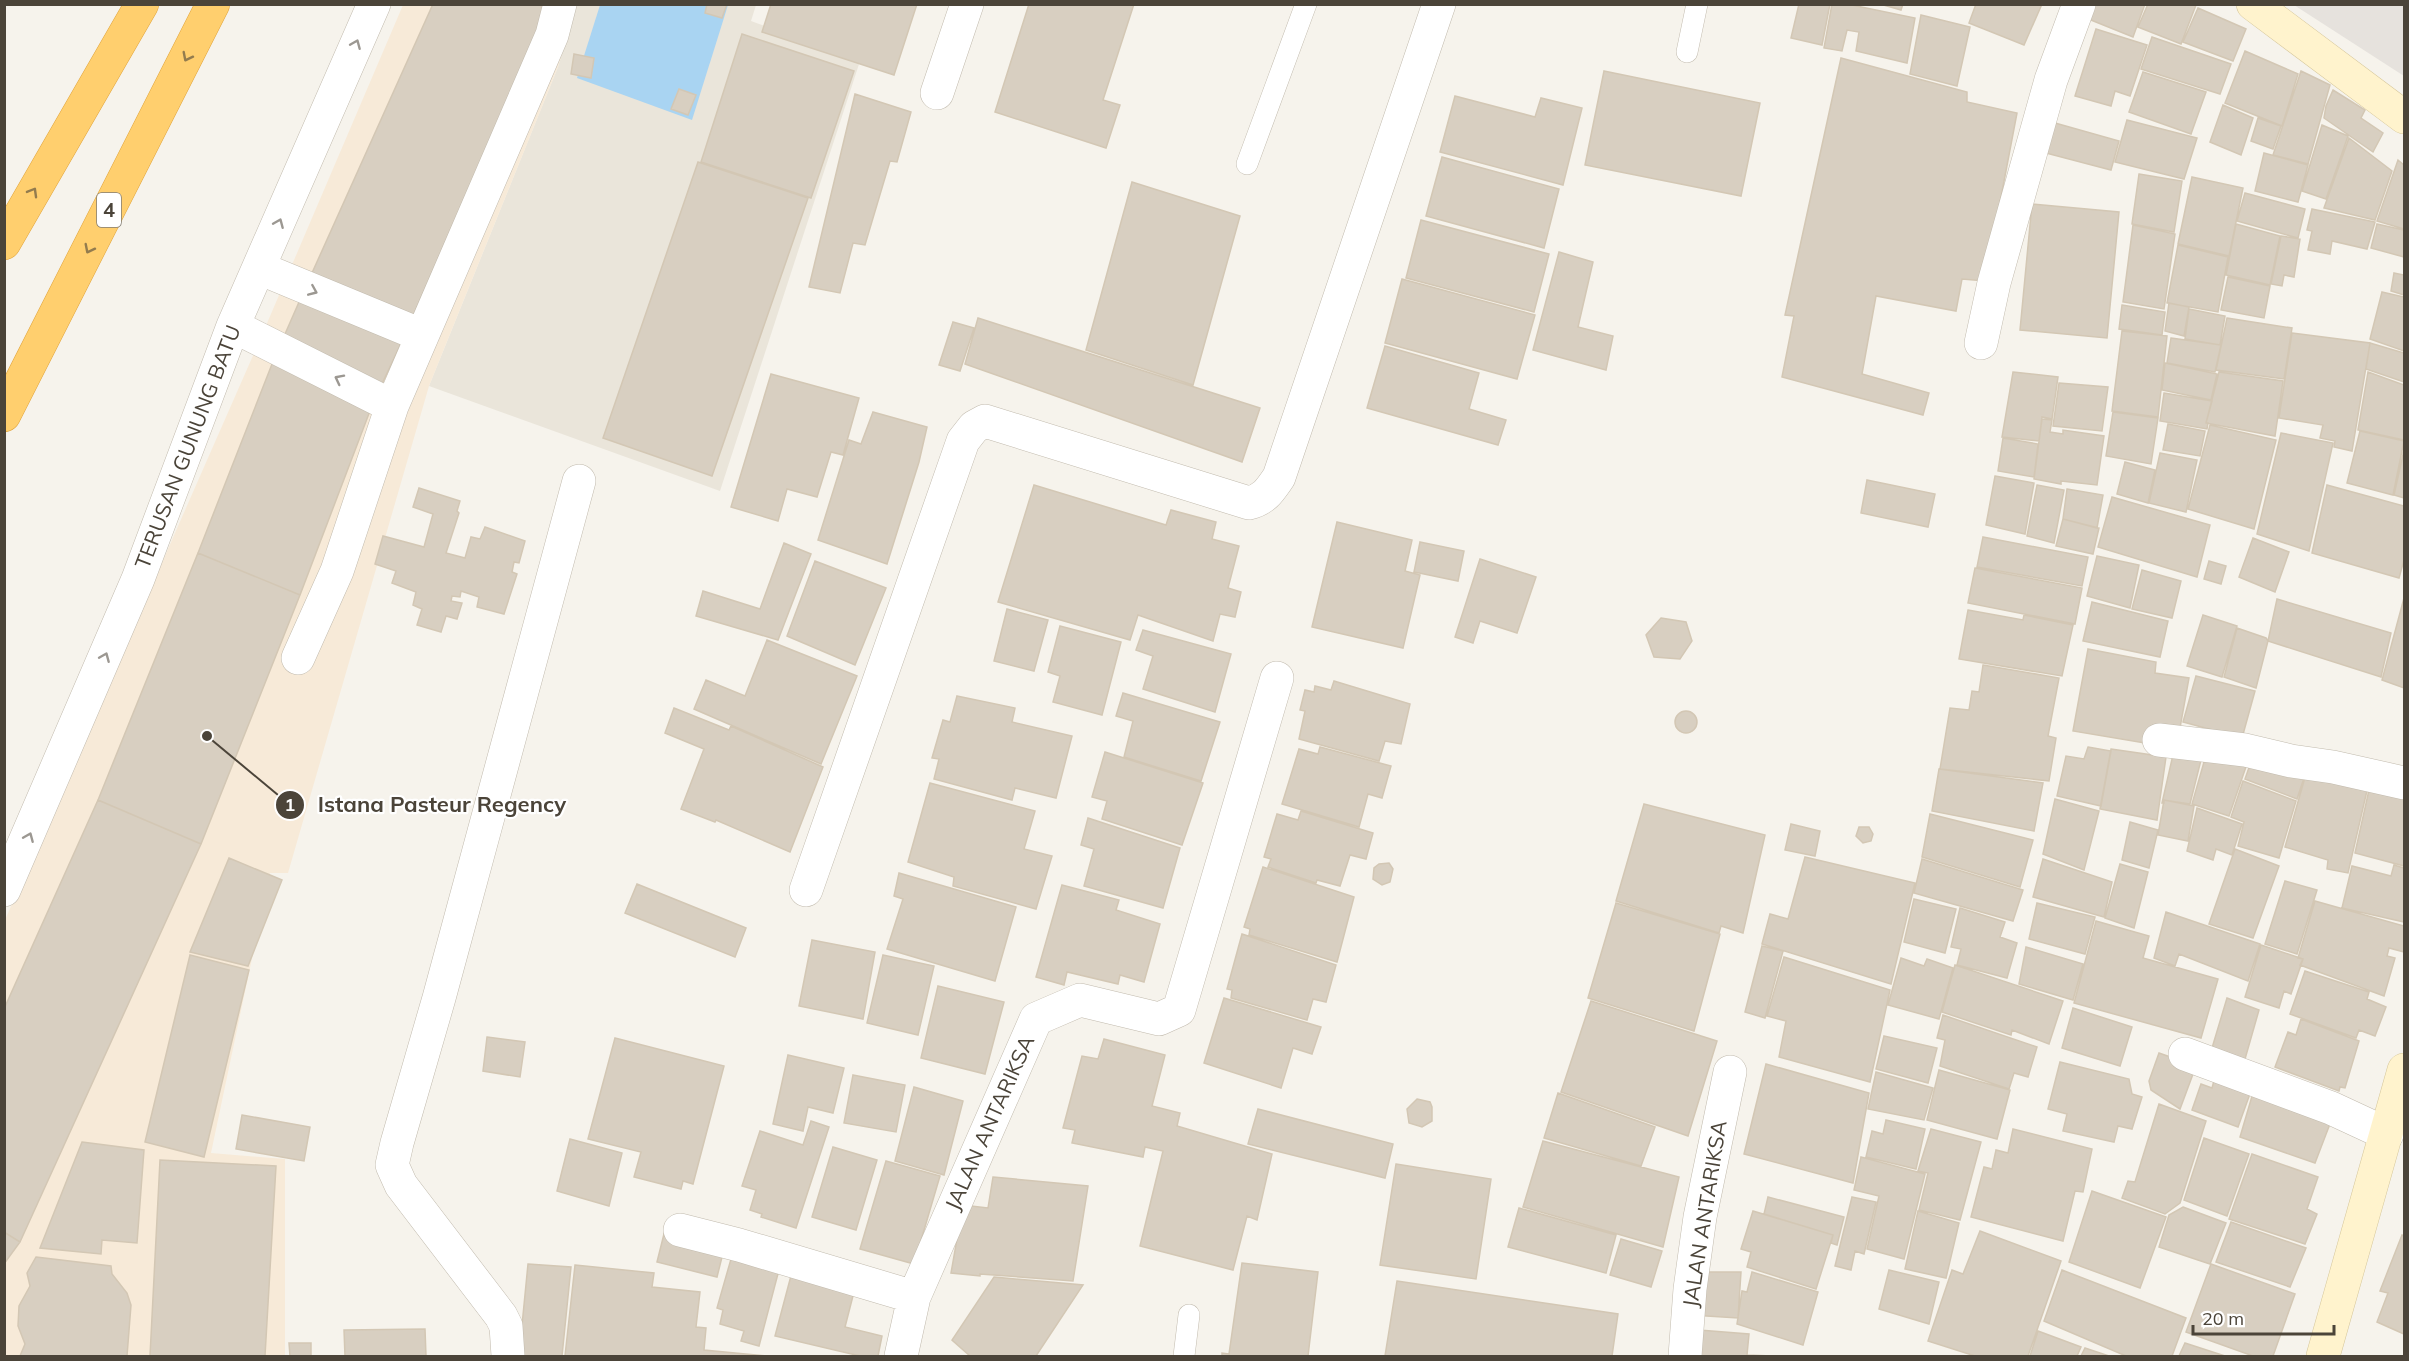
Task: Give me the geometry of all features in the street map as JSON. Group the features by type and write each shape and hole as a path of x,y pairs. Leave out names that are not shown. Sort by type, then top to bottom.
{"highway":[{"path":"4,243 142,4"},
{"name":"4","path":"4,415 213,4"}],"main road":[{"path":"2253,4 2404,117"},
{"path":"2324,1356 2404,1070"}],"street":[{"name":"TERUSAN GUNUNG BATU","path":"4,890 138,579 233,326 374,4"},
{"path":"298,658 337,572 392,406 552,35 560,4"},
{"path":"937,93 967,4"},
{"path":"806,890 963,441 974,427 985,421 1249,503 1262,499 1270,490 1279,477 1439,4"},
{"path":"1981,343 1994,283 2045,102 2079,4"},
{"path":"259,268 421,336"},
{"path":"233,326 392,406"},
{"path":"508,1356 506,1326 501,1316 401,1185 392,1165 579,481"},
{"name":"JALAN ANTARIKSA","path":"901,1356 914,1297 1036,1019 1080,1000 1159,1018 1179,1010 1277,678"},
{"path":"2159,740 2246,750 2404,783"},
{"path":"2186,1054 2331,1108 2387,1134"},
{"name":"JALAN ANTARIKSA","path":"1685,1356 1690,1289 1700,1217 1730,1072"},
{"path":"680,1230 739,1245 914,1297"}],"lane":[{"path":"1247,164 1306,4"},
{"path":"1687,52 1697,4"},
{"path":"1184,1356 1189,1315"}],"shaded area":[{"path":"403,5 577,5 558,67 429,386 288,873 270,873 211,1153 285,1159 285,1356 5,1356 5,920 262,335"},
{"path":"577,5 756,5 751,21 860,61 720,491 429,386 558,67"},
{"path":"2294,5 2404,5 2404,76"}],"water":[{"path":"600,5 728,5 692,120 577,78"}],"building":[{"path":"433,4 549,4 403,339 303,293"},
{"path":"707,4 727,4 722,18 705,13"},
{"path":"771,4 917,4 894,75 762,32"},
{"path":"1029,4 1134,4 1103,100 1120,105 1106,148 995,112"},
{"path":"1799,4 1830,4 1822,45 1791,38"},
{"path":"1832,4 1847,4 1915,18 1907,63 1856,51 1859,32 1847,30 1842,51 1824,48"},
{"path":"1880,4 1903,4 1901,10"},
{"path":"1976,4 2042,4 2024,45 1969,23"},
{"path":"2091,4 2145,4 2133,37 2086,18"},
{"path":"2148,4 2196,5 2181,44 2138,27"},
{"path":"2198,8 2246,29 2233,61 2183,42"},
{"path":"1921,15 1970,27 1957,86 1910,74"},
{"path":"2096,29 2147,45 2130,96 2115,91 2111,106 2075,96"},
{"path":"742,34 854,71 811,198 701,162"},
{"path":"2152,37 2231,64 2220,94 2141,69"},
{"path":"2245,51 2298,74 2282,126 2225,103"},
{"path":"574,54 594,58 591,78 571,74"},
{"path":"1841,58 1967,92 1967,102 2017,113 1985,281 1962,279 1956,311 1876,296 1862,374 1929,393 1923,415 1782,377 1794,316 1785,315"},
{"path":"1604,71 1760,103 1741,196 1585,165"},
{"path":"2301,71 2330,85 2308,164 2273,155"},
{"path":"2143,72 2206,92 2191,134 2129,112"},
{"path":"679,89 696,95 688,115 671,109"},
{"path":"2333,90 2365,110 2361,118 2383,133 2373,152 2324,118"},
{"path":"855,94 911,112 897,162 890,161 865,245 853,243 840,293 809,287"},
{"path":"1455,96 1535,117 1541,98 1582,108 1563,185 1440,152"},
{"path":"2223,105 2253,118 2241,155 2210,142"},
{"path":"2258,118 2281,126 2273,149 2251,141"},
{"path":"2127,120 2197,138 2184,179 2115,162"},
{"path":"2048,121 2119,141 2111,170 2042,152"},
{"path":"2322,125 2348,136 2326,199 2302,191"},
{"path":"2349,138 2392,171 2375,220 2324,208"},
{"path":"2264,153 2308,165 2298,202 2255,191"},
{"path":"1442,157 1559,189 1544,248 1426,216"},
{"path":"2398,160 2404,165 2404,229 2377,221"},
{"path":"698,162 808,198 712,476 603,438"},
{"path":"2139,174 2182,181 2174,232 2132,224"},
{"path":"2192,177 2243,188 2229,256 2178,244"},
{"path":"1132,182 1240,216 1193,385 1086,350"},
{"path":"2245,193 2305,209 2298,238 2237,221"},
{"path":"2032,204 2119,212 2107,338 2020,330"},
{"path":"2312,209 2375,222 2367,249 2332,241 2330,254 2308,250 2312,231 2307,230"},
{"path":"1421,220 1549,254 1534,312 1406,278"},
{"path":"2236,224 2280,236 2270,285 2226,275"},
{"path":"2377,224 2404,230 2404,257 2371,248"},
{"path":"2133,225 2175,234 2164,309 2123,302"},
{"path":"2281,236 2300,239 2294,277 2284,275 2282,286 2271,284"},
{"path":"2178,245 2228,257 2218,312 2167,303"},
{"path":"1559,252 1593,262 1578,327 1613,336 1606,370 1533,350"},
{"path":"2394,273 2404,275 2404,295 2391,291"},
{"path":"2228,277 2270,286 2264,318 2221,310"},
{"path":"1402,279 1535,315 1517,379 1385,343"},
{"path":"2382,292 2404,297 2404,351 2370,339"},
{"path":"303,293 403,339 373,403 274,359"},
{"path":"2169,303 2189,307 2184,336 2165,331"},
{"path":"2122,305 2165,312 2162,335 2119,329"},
{"path":"2189,309 2225,316 2220,345 2185,339"},
{"path":"978,318 1260,408 1242,462 965,364"},
{"path":"2227,318 2292,328 2284,379 2216,370"},
{"path":"953,322 974,328 960,371 939,365"},
{"path":"2122,331 2167,336 2158,417 2112,411"},
{"path":"2292,333 2370,343 2352,451 2334,447 2335,441 2320,438 2323,425 2279,418"},
{"path":"2171,338 2221,345 2215,372 2167,363"},
{"path":"2370,343 2404,353 2404,382 2366,369"},
{"path":"1385,346 1479,373 1469,409 1506,420 1498,445 1367,408"},
{"path":"274,359 373,403 300,595 198,553"},
{"path":"2165,363 2217,374 2211,400 2162,390"},
{"path":"2013,372 2058,377 2052,419 2042,417 2039,441 2002,437"},
{"path":"2219,372 2283,381 2275,436 2206,423"},
{"path":"2368,372 2404,385 2404,440 2358,430"},
{"path":"771,374 859,398 843,455 831,452 817,497 787,489 778,521 731,507"},
{"path":"2059,383 2108,387 2102,431 2053,426"},
{"path":"2164,393 2212,401 2206,423 2208,423 2207,429 2160,421"},
{"path":"873,412 927,427 919,462 887,564 818,540 849,440 861,444"},
{"path":"2113,412 2158,418 2151,464 2106,456"},
{"path":"2042,419 2052,420 2050,432 2063,434 2063,430 2104,436 2097,485 2061,481 2061,484 2034,479"},
{"path":"2168,424 2205,431 2200,456 2163,450"},
{"path":"2210,425 2276,440 2254,529 2188,509"},
{"path":"2360,431 2404,441 2393,495 2347,483"},
{"path":"2281,433 2333,443 2309,551 2257,534"},
{"path":"2003,438 2038,444 2034,477 1998,471"},
{"path":"2404,450 2404,498 2394,495"},
{"path":"2160,453 2197,460 2186,512 2149,503"},
{"path":"2125,462 2155,470 2148,503 2117,494"},
{"path":"1995,476 2034,483 2025,534 1986,525"},
{"path":"1867,480 1935,494 1928,527 1861,513"},
{"path":"1034,485 1166,525 1171,510 1216,522 1212,539 1239,546 1228,588 1241,592 1235,617 1220,614 1213,641 1138,615 1130,640 998,602"},
{"path":"2037,485 2064,490 2054,543 2027,536"},
{"path":"2327,485 2404,506 2404,560 2399,578 2312,553"},
{"path":"419,488 460,501 457,511 459,513 446,553 465,558 471,537 480,539 485,527 525,541 519,563 514,562 512,572 517,574 504,614 477,607 479,597 461,591 460,597 452,596 451,601 462,603 457,619 446,616 441,632 417,625 422,609 413,605 416,592 392,583 396,571 375,564 383,536 424,547 433,514 413,507"},
{"path":"2067,489 2103,495 2097,528 2063,519"},
{"path":"2112,497 2210,525 2197,577 2098,547"},
{"path":"2063,519 2099,528 2093,554 2056,546"},
{"path":"1337,522 1412,540 1405,571 1420,575 1403,648 1312,627"},
{"path":"1983,537 2088,557 2082,586 1977,567"},
{"path":"2253,538 2289,552 2275,592 2239,577"},
{"path":"1420,542 1464,551 1458,581 1414,572"},
{"path":"784,543 811,554 778,640 696,616 703,591 760,609"},
{"path":"198,553 300,595 201,844 98,800"},
{"path":"2097,556 2139,565 2130,608 2087,596"},
{"path":"1480,559 1536,577 1517,633 1480,621 1473,643 1455,637"},
{"path":"815,561 886,588 855,665 787,636"},
{"path":"2209,561 2226,566 2221,584 2204,579"},
{"path":"1975,568 2082,588 2075,624 1968,603"},
{"path":"2142,570 2181,581 2172,618 2132,609"},
{"path":"2404,598 2404,688 2382,680"},
{"path":"2277,599 2391,633 2381,677 2268,641"},
{"path":"2092,602 2168,621 2160,657 2083,641"},
{"path":"1007,609 1048,620 1034,671 994,661"},
{"path":"1968,610 2023,620 2024,615 2073,625 2062,676 1959,659"},
{"path":"2203,615 2237,626 2222,677 2187,666"},
{"path":"1661,618 1686,622 1692,641 1680,659 1654,657 1646,635"},
{"path":"1060,626 1121,642 1102,715 1053,702 1060,676 1048,672"},
{"path":"2237,628 2266,638 2268,641 2256,688 2224,677"},
{"path":"1143,630 1231,654 1215,712 1143,689 1153,656 1136,650"},
{"path":"767,640 857,676 821,764 694,709 706,680 745,696"},
{"path":"2088,649 2156,662 2155,673 2189,678 2178,739 2145,743 2073,731"},
{"path":"1983,665 2059,678 2048,736 2056,738 2049,781 1940,769 1950,708 1969,710 1972,691 1979,692"},
{"path":"2196,676 2255,691 2242,738 2183,722"},
{"path":"1334,681 1410,704 1401,744 1385,741 1379,761 1299,739 1305,711 1300,710 1305,690 1314,692 1315,686 1331,690"},
{"path":"1123,693 1220,722 1201,781 1124,757 1133,721 1116,716"},
{"path":"957,696 1015,708 1012,722 1072,736 1056,798 1015,788 1012,800 934,779 939,759 932,758 943,720 950,722"},
{"path":"674,708 729,730 731,726 823,767 790,852 716,820 715,822 681,809 704,749 665,733"},
{"path":"1686,711 1694,714 1697,722 1694,730 1686,733 1678,730 1675,722 1678,714"},
{"path":"2175,746 2203,752 2190,804 2164,800 2162,803"},
{"path":"1320,747 1391,766 1382,798 1368,794 1359,827 1282,804 1299,749 1318,754"},
{"path":"2088,747 2111,751 2101,806 2057,796 2066,756 2084,759"},
{"path":"2208,748 2248,761 2229,816 2192,804"},
{"path":"2111,749 2166,757 2157,820 2100,809"},
{"path":"1105,752 1203,783 1182,845 1102,819 1107,801 1092,797"},
{"path":"2253,756 2306,772 2297,799 2245,779"},
{"path":"2308,767 2369,782 2348,873 2327,869 2328,860 2285,847"},
{"path":"1939,769 2043,783 2034,831 1932,811"},
{"path":"2243,781 2296,801 2279,858 2238,846 2244,822 2231,817"},
{"path":"930,783 1035,811 1024,849 1052,856 1036,909 953,886 954,877 908,862"},
{"path":"2369,790 2404,799 2404,866 2355,853"},
{"path":"2055,799 2099,811 2084,870 2043,854"},
{"path":"98,800 201,844 20,1242 4,1232 4,1009"},
{"path":"2164,800 2194,806 2188,841 2158,835"},
{"path":"1644,804 1765,835 1743,933 1721,926 1719,933 1616,901"},
{"path":"2197,808 2242,824 2232,855 2216,849 2213,860 2187,851"},
{"path":"1301,811 1373,833 1366,859 1350,855 1340,886 1317,880 1316,883 1268,867 1271,859 1264,857 1277,814 1298,820"},
{"path":"1930,814 2033,840 2020,887 1922,857"},
{"path":"1088,818 1180,848 1163,908 1084,886 1094,849 1081,845"},
{"path":"2130,822 2158,830 2149,868 2122,860"},
{"path":"1791,824 1820,831 1815,856 1785,850"},
{"path":"1859,827 1869,827 1873,834 1871,841 1863,843 1856,836"},
{"path":"2235,849 2279,866 2253,938 2209,924"},
{"path":"1805,857 1915,883 1891,984 1762,944 1770,914 1788,919"},
{"path":"229,858 282,880 248,966 190,952"},
{"path":"1922,859 2023,890 2013,921 1914,893"},
{"path":"2043,859 2112,882 2104,917 2033,897"},
{"path":"1389,863 1393,869 1390,882 1382,885 1373,879 1374,868 1379,864"},
{"path":"2120,864 2148,872 2134,928 2105,918"},
{"path":"2394,865 2404,868 2404,922 2342,908 2352,866 2391,876"},
{"path":"1263,867 1354,897 1337,962 1249,935 1250,929 1244,927"},
{"path":"899,873 1016,907 995,981 887,949 903,899 894,896"},
{"path":"2285,881 2317,890 2297,954 2265,944"},
{"path":"637,884 746,928 735,957 625,913"},
{"path":"1062,885 1119,900 1116,910 1160,924 1144,982 1120,975 1118,984 1067,972 1064,985 1036,977"},
{"path":"1914,899 1956,909 1945,953 1904,942"},
{"path":"2315,901 2404,926 2404,952 2389,948 2387,956 2395,958 2384,996 2300,965 2303,959 2298,958"},
{"path":"1616,903 1720,934 1694,1031 1588,998"},
{"path":"2037,903 2095,917 2085,954 2029,939"},
{"path":"1960,908 2005,922 2000,937 2017,943 2007,978 1957,965 1961,949 1951,947"},
{"path":"2166,912 2260,944 2248,981 2179,954 2175,966 2154,958"},
{"path":"2096,921 2149,936 2143,958 2218,979 2201,1038 2074,1003"},
{"path":"1242,934 1336,965 1326,1002 1313,999 1307,1020 1231,998 1232,990 1227,989"},
{"path":"812,940 875,952 863,1019 799,1006"},
{"path":"2261,945 2303,959 2291,994 2284,991 2279,1008 2245,997"},
{"path":"1762,946 1783,951 1765,1018 1745,1012"},
{"path":"2026,947 2083,964 2073,1000 2019,984"},
{"path":"190,955 249,970 204,1157 145,1142"},
{"path":"883,955 934,966 918,1035 867,1023"},
{"path":"1784,957 1890,990 1870,1082 1779,1057 1786,1021 1767,1016"},
{"path":"1901,958 1924,966 1927,959 1953,968 1939,1019 1888,1005"},
{"path":"1955,965 2063,1001 2049,1044 2012,1030 2011,1035 1942,1012"},
{"path":"2305,971 2369,992 2367,999 2386,1007 2375,1036 2359,1030 2356,1038 2290,1014"},
{"path":"938,986 1004,1002 985,1074 921,1058"},
{"path":"1224,998 1321,1027 1312,1054 1293,1048 1281,1088 1204,1063"},
{"path":"2227,998 2259,1010 2245,1059 2212,1048"},
{"path":"1591,1001 1717,1041 1688,1136 1561,1092"},
{"path":"2073,1008 2132,1027 2120,1066 2062,1048"},
{"path":"1943,1015 2037,1047 2028,1077 2014,1073 2009,1089 1940,1066 1945,1040 1937,1038"},
{"path":"2301,1019 2359,1041 2345,1088 2340,1087 2339,1091 2275,1067 2288,1032 2296,1035"},
{"path":"1884,1036 1937,1048 1928,1083 1876,1069"},
{"path":"487,1037 525,1042 520,1077 483,1071"},
{"path":"615,1038 724,1066 693,1184 683,1181 681,1189 634,1177 641,1152 588,1139"},
{"path":"1104,1039 1165,1055 1152,1106 1180,1113 1177,1126 1272,1154 1257,1220 1247,1216 1233,1270 1140,1246 1163,1151 1145,1147 1143,1157 1072,1143 1075,1130 1063,1128 1082,1056 1098,1059"},
{"path":"2159,1053 2196,1066 2180,1109 2151,1090 2149,1081"},
{"path":"788,1055 844,1068 833,1113 808,1107 803,1131 773,1124"},
{"path":"2060,1062 2129,1079 2132,1094 2142,1097 2132,1129 2118,1126 2114,1142 2063,1131 2067,1114 2048,1109"},
{"path":"1766,1064 1869,1093 1853,1183 1744,1154"},
{"path":"1939,1070 2010,1090 1997,1139 1927,1120"},
{"path":"1876,1072 1933,1088 1924,1120 1868,1109"},
{"path":"853,1075 905,1085 896,1132 844,1123"},
{"path":"2215,1077 2251,1091 2238,1127 2192,1110 2201,1084 2212,1088"},
{"path":"2255,1086 2333,1116 2315,1163 2240,1137"},
{"path":"914,1087 963,1101 944,1175 895,1161"},
{"path":"1558,1093 1655,1127 1641,1166 1544,1138"},
{"path":"1417,1099 1430,1102 1432,1107 1432,1121 1422,1127 1409,1123 1407,1109"},
{"path":"2159,1104 2206,1121 2180,1203 2165,1214 2122,1198 2128,1181 2135,1182"},
{"path":"1258,1109 1393,1144 1385,1178 1248,1144"},
{"path":"242,1115 310,1127 304,1161 236,1149"},
{"path":"1886,1120 1925,1129 1916,1169 1866,1157 1872,1131 1883,1134"},
{"path":"811,1121 829,1127 796,1228 761,1217 762,1214 750,1210 756,1190 742,1186 760,1131 803,1145"},
{"path":"1931,1129 1981,1142 1960,1220 1919,1210 1928,1173 1918,1171"},
{"path":"2013,1129 2092,1149 2083,1192 2075,1191 2063,1241 1971,1217 1984,1167 1992,1169 1996,1150 2008,1153"},
{"path":"2204,1138 2249,1154 2227,1216 2184,1200"},
{"path":"570,1139 622,1153 609,1206 557,1191"},
{"path":"1543,1141 1679,1177 1663,1247 1523,1207"},
{"path":"82,1142 144,1150 137,1243 102,1240 101,1254 40,1248"},
{"path":"833,1147 877,1160 856,1230 812,1217"},
{"path":"2252,1154 2318,1177 2307,1209 2317,1214 2305,1244 2229,1219"},
{"path":"1861,1157 1925,1174 1904,1259 1867,1249 1879,1196 1854,1190"},
{"path":"160,1160 276,1166 265,1356 150,1356"},
{"path":"886,1161 940,1176 914,1264 860,1249"},
{"path":"1396,1164 1491,1179 1476,1279 1380,1265"},
{"path":"993,1177 1088,1186 1073,1281 951,1273 963,1205 988,1208"},
{"path":"2092,1191 2166,1217 2140,1288 2069,1262"},
{"path":"1768,1197 1844,1217 1837,1245 1831,1243 1833,1235 1764,1214"},
{"path":"1852,1197 1876,1202 1864,1254 1855,1251 1851,1270 1835,1266"},
{"path":"2183,1207 2226,1223 2210,1264 2159,1247 2169,1215"},
{"path":"1519,1208 1616,1235 1606,1273 1508,1247"},
{"path":"1753,1211 1833,1235 1816,1289 1747,1267 1751,1252 1741,1249"},
{"path":"1918,1211 1959,1223 1946,1278 1905,1269"},
{"path":"2231,1222 2306,1248 2290,1287 2216,1262"},
{"path":"1980,1231 2061,1261 2028,1356 1975,1356 1928,1341 1952,1270 1963,1274"},
{"path":"4,1232 20,1242 4,1264"},
{"path":"664,1234 724,1249 717,1277 657,1262"},
{"path":"2402,1235 2404,1236 2404,1334 2377,1322 2388,1293 2380,1291"},
{"path":"1621,1239 1662,1251 1651,1287 1610,1275"},
{"path":"36,1257 111,1266 112,1274 127,1293 131,1305 127,1356 20,1356 25,1344 18,1326 19,1306 30,1286 27,1273"},
{"path":"731,1259 780,1266 759,1346 741,1341 744,1331 720,1324 723,1310 717,1308"},
{"path":"1242,1263 1318,1272 1308,1356 1222,1356 1222,1353 1229,1354"},
{"path":"528,1264 571,1267 562,1356 519,1356"},
{"path":"2211,1264 2295,1294 2273,1356 2253,1356 2186,1332"},
{"path":"575,1265 654,1273 652,1287 700,1292 696,1327 706,1328 704,1350 766,1356 565,1356"},
{"path":"1889,1270 1939,1282 1929,1324 1879,1309"},
{"path":"2062,1270 2186,1318 2172,1356 2126,1356 2044,1321"},
{"path":"792,1272 855,1288 845,1327 882,1336 878,1356 860,1356 775,1336"},
{"path":"1694,1272 1741,1272 1738,1318 1691,1315"},
{"path":"1752,1272 1818,1292 1803,1345 1737,1324 1742,1291 1747,1292"},
{"path":"994,1277 1083,1285 1036,1356 970,1356 952,1340"},
{"path":"1397,1281 1618,1314 1612,1356 1385,1356"},
{"path":"425,1329 426,1356 345,1356 344,1330"},
{"path":"1699,1330 1749,1334 1747,1355 1772,1356 1696,1356"},
{"path":"2038,1331 2081,1347 2077,1356 2030,1356"},
{"path":"289,1343 311,1343 311,1356 290,1356"},
{"path":"2185,1343 2225,1356 2179,1356"},
{"path":"2085,1348 2109,1356 2081,1356"}],"place":[{"name":"Istana Pasteur Regency","path":"207,736"}]}
